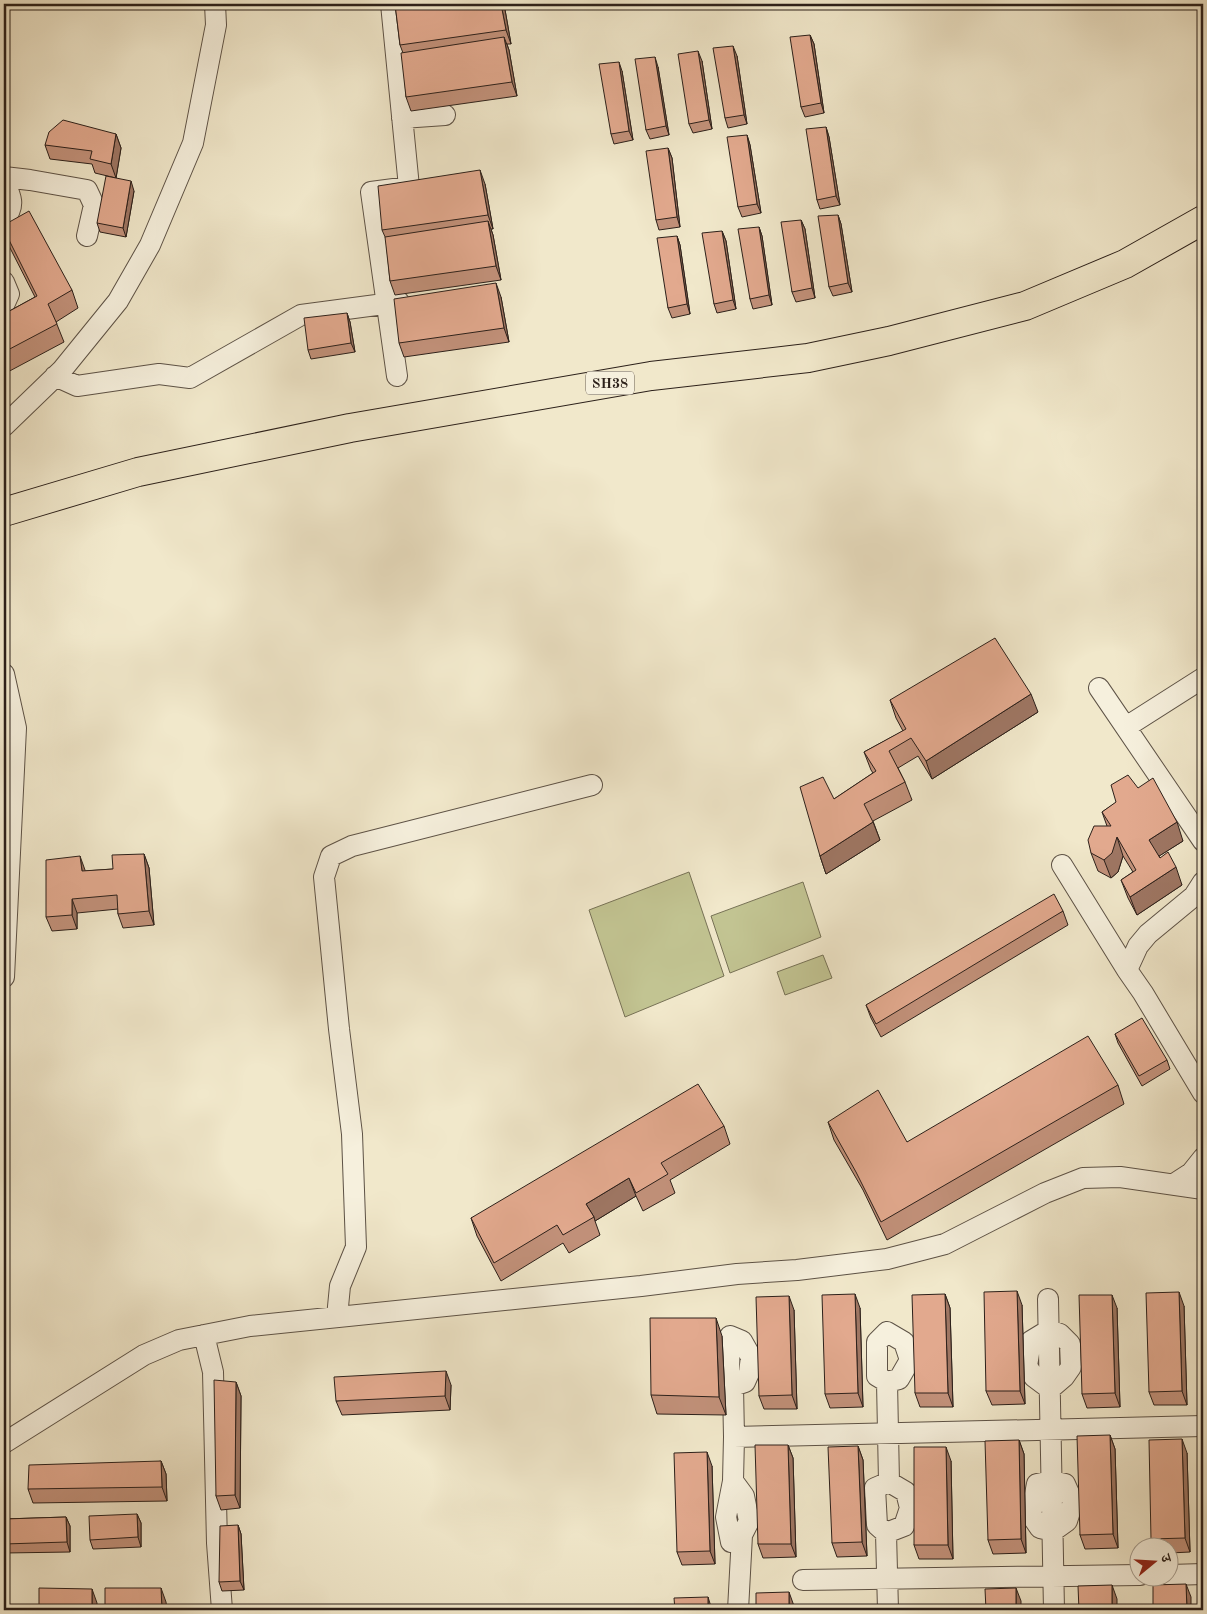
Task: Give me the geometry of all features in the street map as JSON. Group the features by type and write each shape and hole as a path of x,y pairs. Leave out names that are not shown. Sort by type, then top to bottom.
{"main road":[{"name":"SH38","path":"4,512 138,472 350,428 651,376 808,358 889,341 1025,306 1125,264 1203,220"}],"street":[{"path":"4,426 55,376 118,301 150,245 193,142 216,25 215,4"},
{"path":"391,4 409,187 371,192 396,302 397,376"},
{"path":"402,118 445,115"},
{"path":"4,177 87,190 94,205 87,236"},
{"path":"4,181 11,196 10,212 4,219"},
{"path":"4,282 9,294 4,305"},
{"path":"55,376 77,386 159,374 190,378 301,315 396,302"},
{"path":"4,674 16,728 4,977"},
{"path":"1126,727 1203,678"},
{"path":"1099,688 1203,841"},
{"path":"337,1317 340,1286 356,1247 352,1134 339,1029 324,877 331,856 352,846 592,785"},
{"path":"1062,865 1143,993 1203,1093"},
{"path":"1127,970 1138,946 1148,934 1194,896 1203,882"},
{"path":"1174,1184 1192,1173 1203,1158"},
{"path":"4,1443 144,1355 179,1340 250,1326 641,1286 737,1274 797,1270 887,1259 945,1244 1045,1194 1083,1178 1120,1177 1203,1189"},
{"path":"1048,1299 1054,1610"},
{"path":"204,1335 213,1372 217,1543 222,1610"},
{"path":"887,1382 889,1482"},
{"path":"733,1386 733,1481 744,1496 749,1521 742,1535 738,1610"},
{"path":"734,1437 1203,1426"},
{"path":"888,1610 886,1533 877,1525 875,1488 889,1482"},
{"path":"886,1533 904,1526 910,1508 906,1492 889,1482"},
{"path":"1180,1575 1203,1574"},
{"path":"803,1580 1130,1575"}],"green space":[{"path":"689,872 724,976 625,1017 589,910"},
{"path":"803,882 821,937 730,973 711,916"},
{"path":"823,955 832,978 785,995 777,972"}],"building":[{"path":"395,4 501,4 506,30 400,45"},
{"path":"810,35 821,103 801,107 790,37"},
{"path":"504,37 512,82 406,97 401,53"},
{"path":"733,46 744,115 725,118 713,48"},
{"path":"698,51 709,120 689,124 678,54"},
{"path":"655,57 666,126 646,130 635,59"},
{"path":"619,62 629,131 611,134 599,64"},
{"path":"63,120 116,134 111,164 90,159 92,151 45,145 49,132"},
{"path":"826,127 836,196 817,200 806,129"},
{"path":"747,135 757,204 738,207 727,137"},
{"path":"668,148 677,217 656,220 646,151"},
{"path":"480,170 488,215 382,230 378,186"},
{"path":"106,176 131,181 123,228 97,223"},
{"path":"29,211 72,290 48,304 57,324 4,352 4,314 37,296 4,230 4,225"},
{"path":"838,215 848,283 829,287 818,216"},
{"path":"801,220 812,288 792,292 781,222"},
{"path":"488,221 496,266 390,281 385,237"},
{"path":"759,227 769,295 750,299 738,229"},
{"path":"722,231 733,300 714,304 702,233"},
{"path":"677,236 687,304 668,308 657,238"},
{"path":"496,283 504,328 399,343 394,299"},
{"path":"347,313 351,343 308,350 304,318"},
{"path":"995,638 1031,694 926,761 911,738 889,751 905,782 864,804 873,822 820,856 800,787 823,777 834,799 876,771 864,752 906,729 890,700"},
{"path":"1128,775 1138,788 1153,778 1177,822 1149,840 1160,858 1168,852 1176,867 1130,897 1121,880 1136,870 1117,837 1112,853 1104,860 1091,853 1088,840 1094,826 1111,826 1102,812 1116,802 1111,785"},
{"path":"144,854 149,911 118,914 117,895 72,899 72,915 46,917 46,860 80,856 82,871 113,869 112,855"},
{"path":"1054,894 1063,911 876,1024 866,1005"},
{"path":"1142,1018 1167,1060 1139,1076 1115,1034"},
{"path":"1088,1036 1118,1085 881,1222 828,1122 878,1090 907,1142"},
{"path":"698,1084 724,1126 661,1163 668,1174 636,1193 629,1178 586,1204 594,1217 563,1235 557,1225 494,1263 471,1218"},
{"path":"1017,1291 1020,1391 986,1391 984,1292"},
{"path":"1179,1292 1182,1391 1149,1392 1146,1293"},
{"path":"855,1294 858,1393 825,1394 822,1295"},
{"path":"945,1294 948,1393 915,1393 912,1295"},
{"path":"1079,1295 1112,1295 1115,1393 1082,1394"},
{"path":"789,1296 792,1395 759,1396 756,1297"},
{"path":"650,1318 716,1318 719,1397 651,1395"},
{"path":"446,1371 445,1396 336,1401 334,1377"},
{"path":"214,1380 236,1382 235,1495 216,1496"},
{"path":"1110,1435 1113,1534 1080,1535 1077,1436"},
{"path":"1182,1439 1185,1538 1180,1538 1180,1536 1151,1536 1149,1440"},
{"path":"1019,1440 1021,1539 988,1540 985,1441"},
{"path":"755,1445 788,1445 791,1544 758,1544"},
{"path":"858,1446 862,1542 832,1543 828,1447"},
{"path":"914,1447 946,1447 948,1545 914,1545"},
{"path":"707,1452 710,1551 677,1552 674,1453"},
{"path":"161,1461 162,1487 28,1489 29,1465"},
{"path":"137,1514 138,1537 90,1540 89,1516"},
{"path":"66,1517 67,1542 4,1544 4,1519"},
{"path":"238,1525 240,1581 219,1582 220,1526"},
{"path":"1180,1584 1186,1584 1187,1610 1153,1610 1153,1586 1180,1586"},
{"path":"1112,1585 1112,1610 1079,1610 1078,1586"},
{"path":"39,1588 92,1589 92,1610 39,1610"},
{"path":"105,1588 161,1588 162,1610 105,1610"},
{"path":"1016,1588 1016,1610 986,1610 985,1589"},
{"path":"789,1592 789,1610 756,1610 756,1593"},
{"path":"708,1597 708,1610 675,1610 674,1598"}]}
